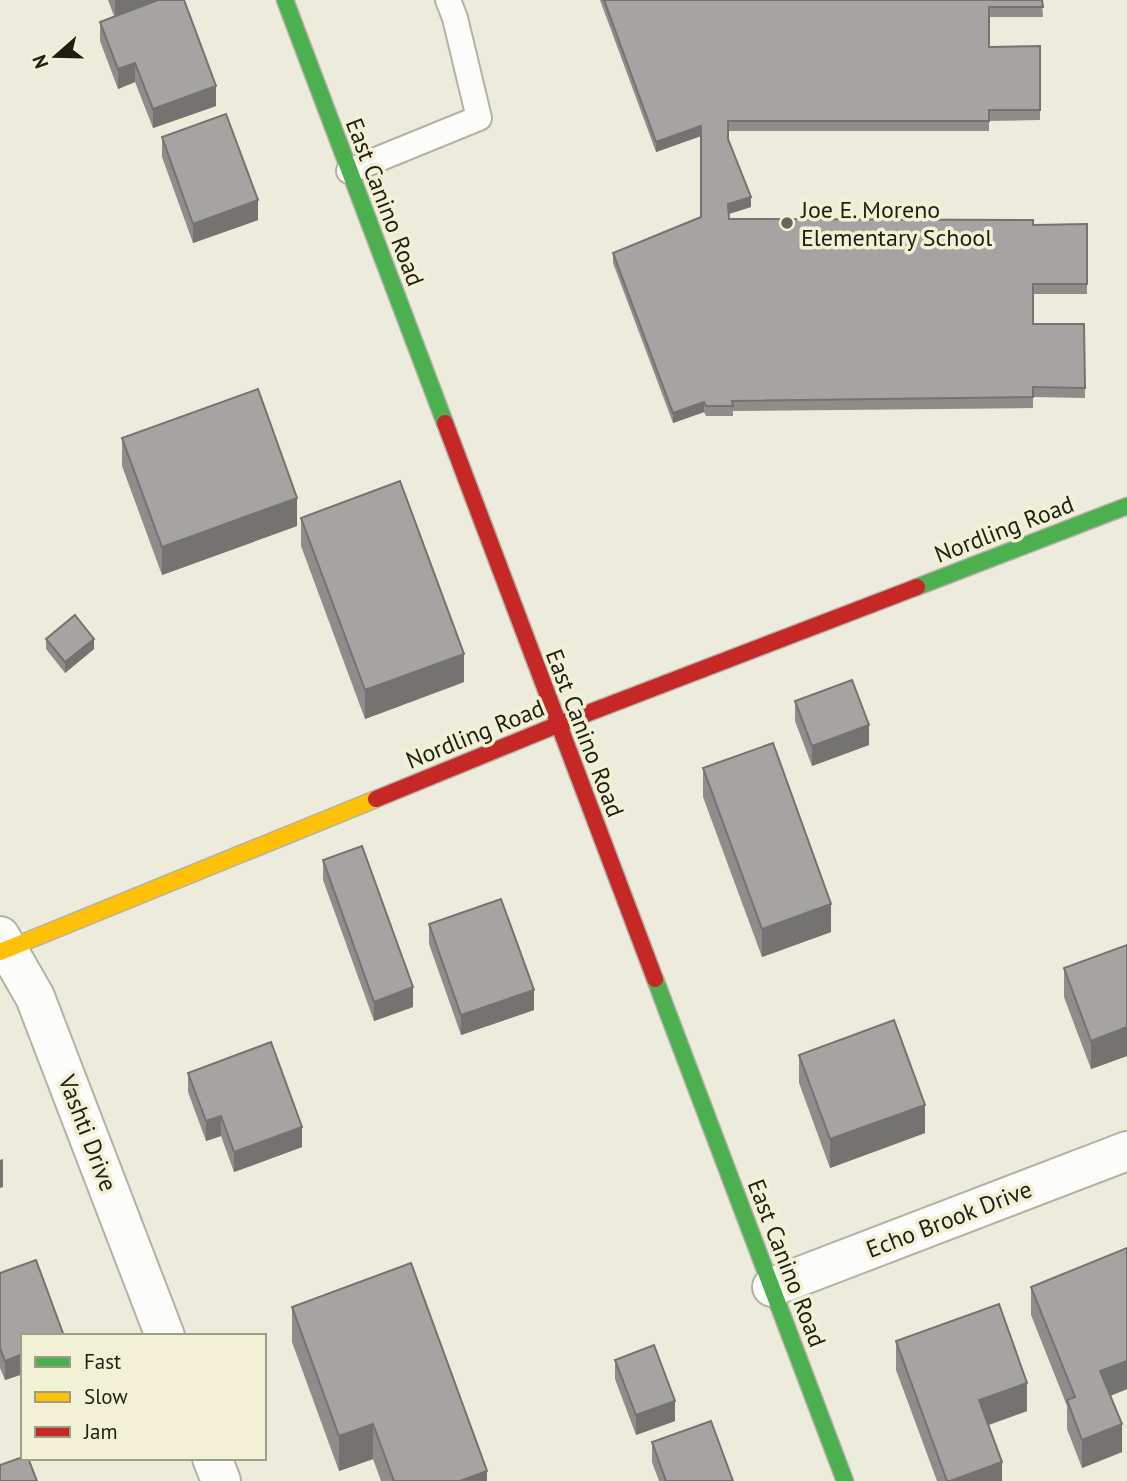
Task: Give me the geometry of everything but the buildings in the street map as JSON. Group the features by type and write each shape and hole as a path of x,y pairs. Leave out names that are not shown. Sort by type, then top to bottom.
{"street":[{"name":"East Canino Road","path":"285,0 845,1481"},
{"name":"Nordling Road","path":"2,945 558,725 1127,506"},
{"name":"Vashti Drive","path":"2,945 35,997 164,1334"},
{"name":"Echo Brook Drive","path":"772,1287 1127,1151"},
{"path":"213,1460 221,1481"}],"lane":[{"path":"349,171 479,118 455,18 448,0"}],"traffic: fast":[{"path":"285,0 445,423"},
{"path":"917,587 1127,506"},
{"path":"655,979 845,1481"}],"traffic: slow":[{"path":"0,952 376,799"}],"traffic: jam":[{"path":"445,423 655,979"},
{"path":"376,799 557,725 917,587"}],"place":[{"name":"Joe E. Moreno Elementary School","path":"787,223"}]}
